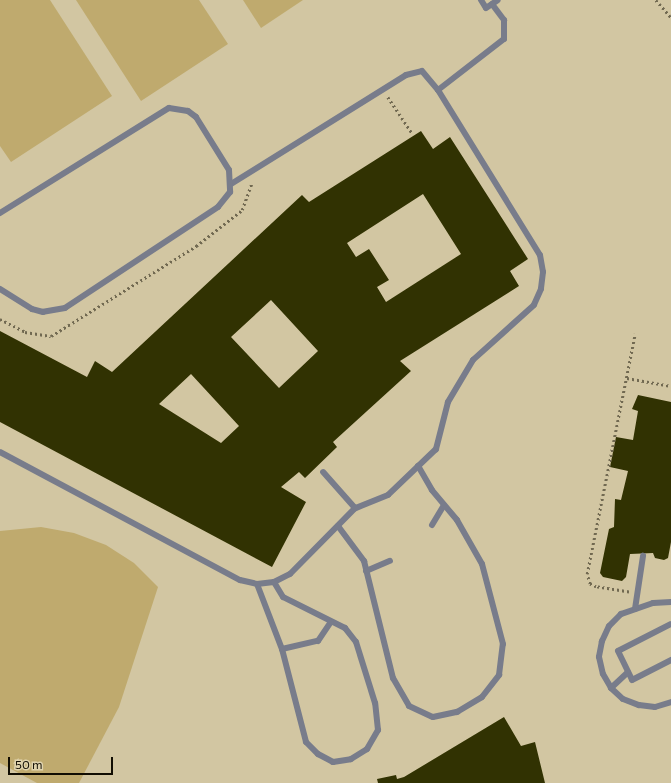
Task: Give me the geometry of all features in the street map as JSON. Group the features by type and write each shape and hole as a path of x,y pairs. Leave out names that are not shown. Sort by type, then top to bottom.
{"lane":[{"path":"481,0 486,8 498,0"},
{"path":"438,90 504,39 504,20 492,4"},
{"path":"0,452 240,580 257,584 274,582 290,574 355,508 388,494 436,449 448,402 473,360 534,304 541,289 543,272 540,255 532,240 438,90 422,71 406,75 257,170 231,184"},
{"path":"0,213 169,108 188,111 196,117 230,170 230,192 218,207 65,308 50,312 32,309 0,289"},
{"path":"338,526 364,561 393,678 409,706 433,717 457,712 482,697 499,675 503,644 482,564 418,466"},
{"path":"323,472 355,508"},
{"path":"432,525 444,505"},
{"path":"636,609 643,556"},
{"path":"366,571 390,561"},
{"path":"257,584 282,649 306,742 318,754 333,762 351,759 367,749 378,730 375,703 356,642 345,628 284,597 274,582"},
{"path":"671,602 653,603 621,614 609,626 602,641 599,657 603,674 611,688 623,699 639,705 655,706 671,702"},
{"path":"282,649 318,641 331,622"},
{"path":"671,624 618,651 632,680 671,660"},
{"path":"611,688 628,672"}],"path":[{"path":"656,0 671,17"},
{"path":"383,90 412,133"},
{"path":"0,319 25,332 51,336 196,246 242,210 257,170"},
{"path":"630,592 596,587 587,579 635,334"},
{"path":"627,378 671,386"}],"shaded area":[{"path":"0,0 50,0 112,96 11,162 0,146"},
{"path":"76,0 199,0 228,44 141,101"},
{"path":"243,0 303,0 261,28"},
{"path":"41,527 74,533 106,545 134,563 158,587 119,707 79,783 37,783 0,763 0,531"}],"building":[{"path":"421,131 433,149 450,137 528,259 510,271 519,286 400,361 411,371 333,442 337,447 305,478 299,472 281,487 306,502 272,567 0,422 0,331 87,377 95,361 112,372 302,195 309,202","holes":["423,194 461,254 386,302 377,287 389,280 369,249 356,257 347,243","271,300 318,351 279,388 231,337","191,374 239,426 221,443 159,404"]},
{"path":"638,395 671,402 671,542 668,558 664,560 655,558 653,553 630,554 626,577 622,581 603,577 600,573 609,529 614,527 615,499 621,500 628,471 610,467 616,437 633,440 638,411 632,409"},
{"path":"504,717 521,746 535,742 545,783 378,783 377,779 396,775 397,779 404,777"}]}
